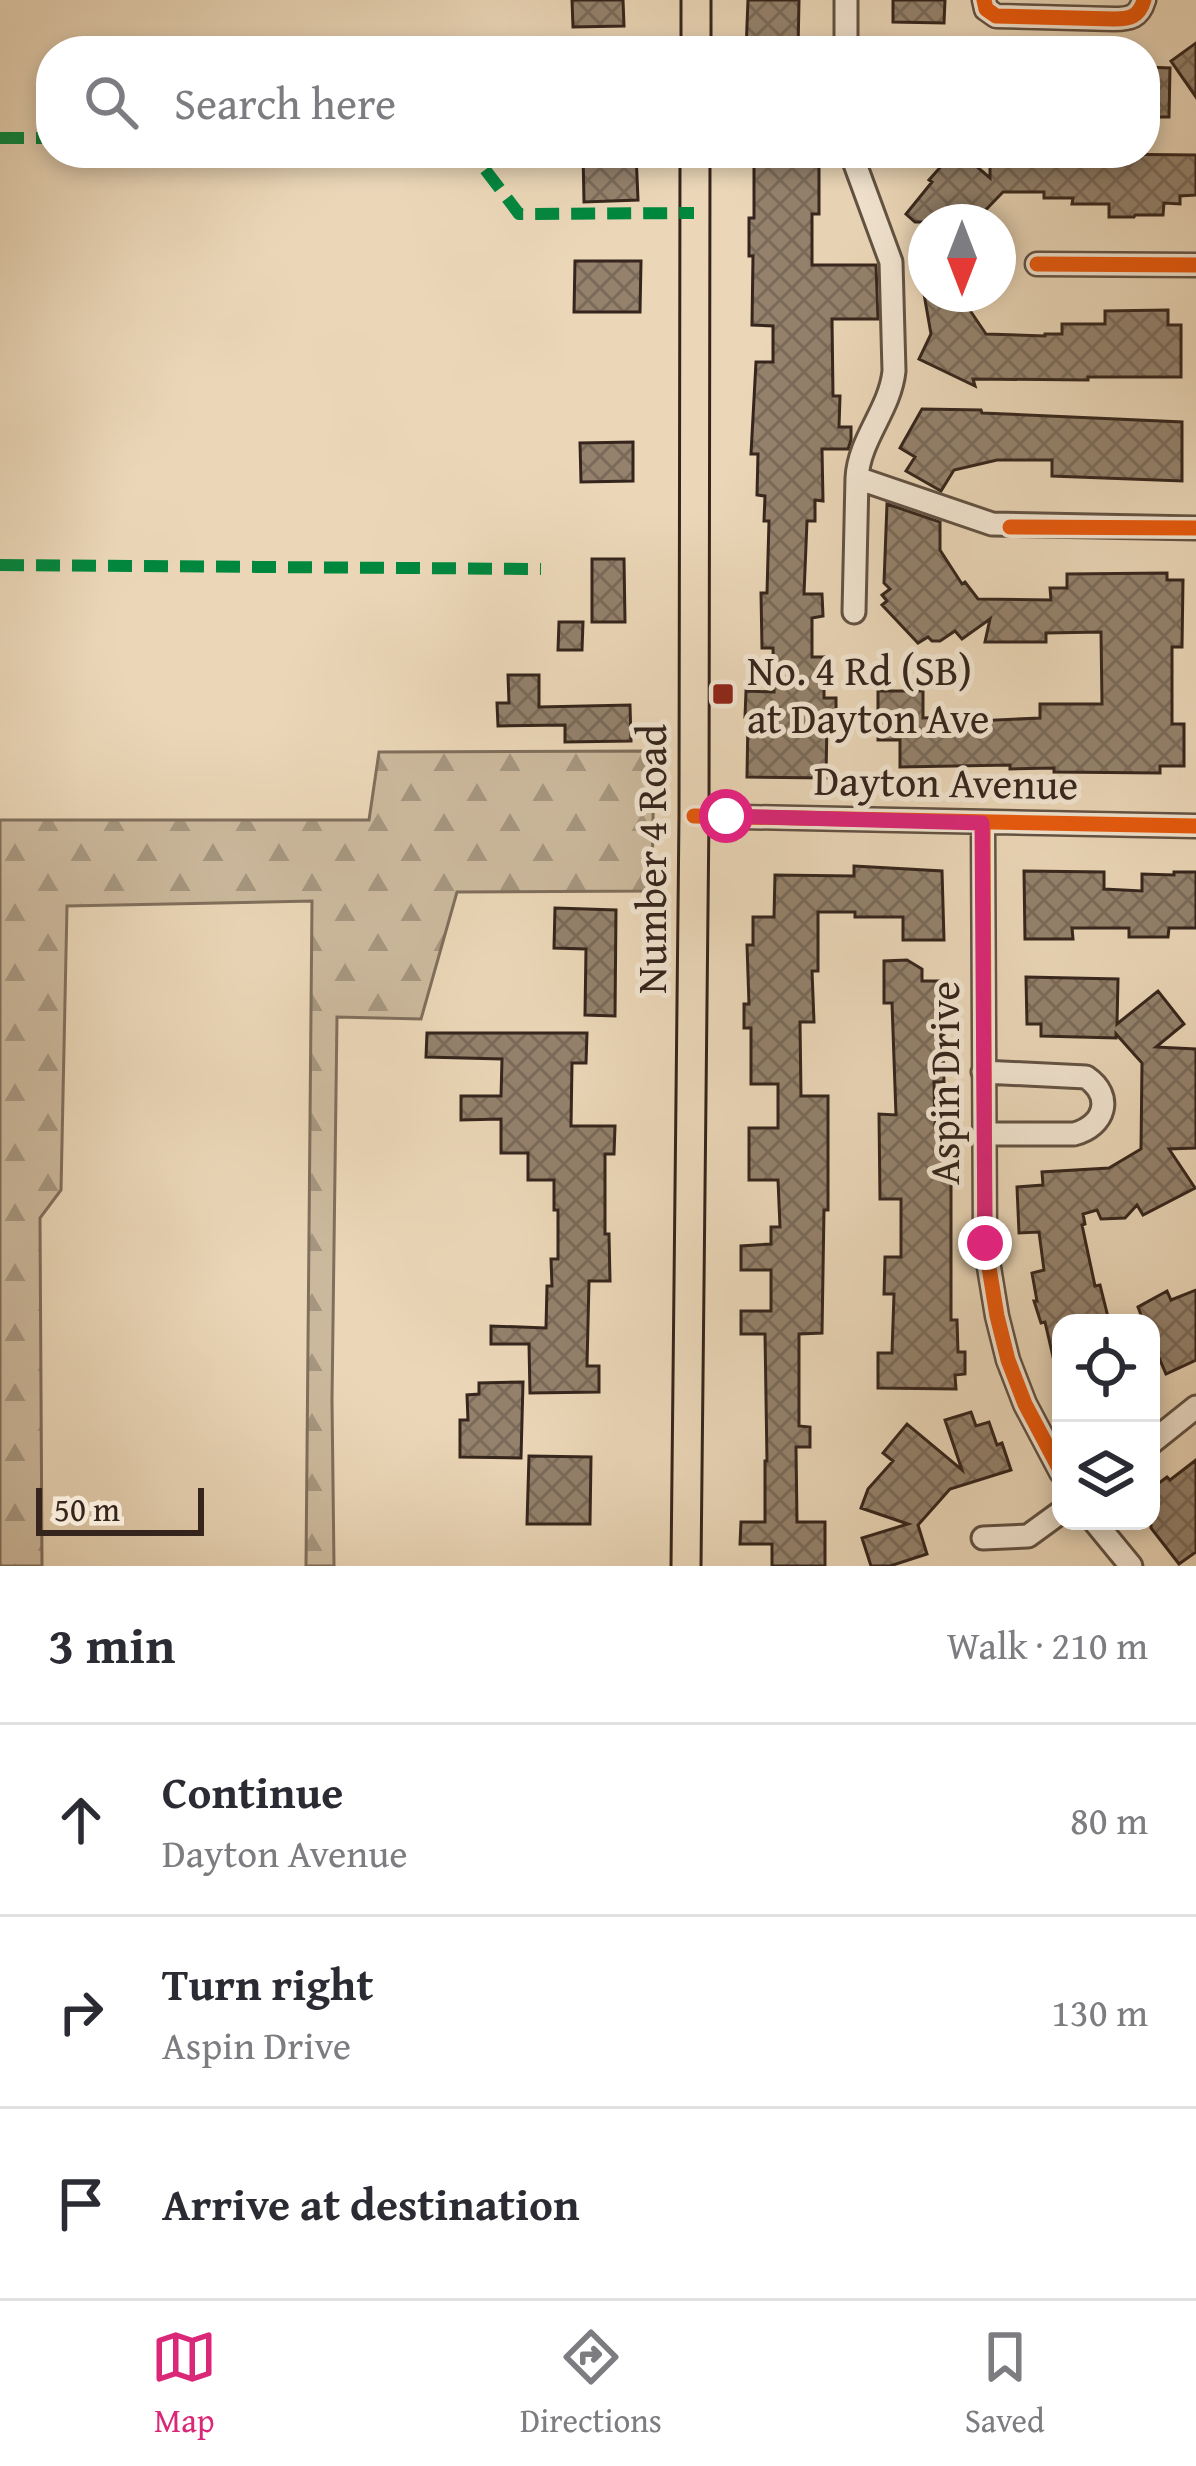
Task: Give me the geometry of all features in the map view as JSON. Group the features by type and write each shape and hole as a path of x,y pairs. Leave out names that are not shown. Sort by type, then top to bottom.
{"main road":[{"path":"696,36 697,0"},
{"name":"Number 4 Road","path":"686,1566 694,816 694,168"}],"street":[{"path":"846,0 846,36"},
{"path":"984,0 986,9 996,16 1114,20 1138,14 1144,0"},
{"path":"854,612 859,457 893,388 894,351 891,262 857,168"},
{"path":"1037,264 1196,265"},
{"path":"857,478 992,524 1196,528"},
{"name":"Dayton Avenue","path":"694,816 1196,826"},
{"name":"Aspin Drive","path":"982,823 985,1243 1008,1360 1052,1458"},
{"path":"982,1072 1086,1077 1102,1096 1099,1116 1086,1131 985,1134"},
{"path":"1160,1436 1196,1407"},
{"path":"983,1538 1028,1536 1052,1519"},
{"path":"1101,1530 1131,1566"}],"green space":[{"path":"654,751 652,891 457,892 421,1019 337,1017 334,1566 306,1566 312,901 67,906 61,1190 40,1218 42,1566 0,1566 0,820 369,820 379,752"}],"building":[{"path":"572,0 623,0 624,26 573,27"},
{"path":"748,0 799,0 798,36 747,36"},
{"path":"893,0 945,0 944,23 893,22"},
{"path":"1196,43 1196,97 1171,61"},
{"path":"1160,68 1170,68 1169,117 1160,117"},
{"path":"1160,155 1196,155 1196,195 1180,196 1180,204 1164,203 1163,215 1109,217 1109,204 1072,204 1073,198 1044,198 1044,192 1003,192 991,204 914,204 940,168 978,168 990,178 990,168 1160,168"},
{"path":"583,168 637,168 638,200 584,202"},
{"path":"754,168 819,168 819,214 812,214 812,265 876,265 878,319 832,319 833,396 840,396 839,427 851,427 851,440 848,449 822,449 823,501 815,500 815,521 807,521 804,594 822,594 823,616 812,618 812,657 824,657 824,698 836,698 836,718 827,718 826,778 747,777 746,691 774,692 773,648 762,648 761,593 767,593 769,521 764,521 765,496 757,495 758,454 751,454 756,362 773,362 773,326 752,325 749,218 754,218"},
{"path":"575,261 641,261 640,312 574,312"},
{"path":"1168,310 1168,325 1181,325 1181,377 973,379 975,386 919,359 931,334 927,312 971,312 986,334 1045,336 1062,334 1062,324 1105,324 1105,311"},
{"path":"922,409 1182,422 1182,481 1052,476 1052,460 997,460 954,470 941,491 906,471 915,457 900,448"},
{"path":"633,442 633,481 581,482 580,443"},
{"path":"887,504 940,522 940,550 978,599 1051,600 1050,588 1067,588 1067,574 1167,573 1167,580 1183,580 1182,647 1172,647 1172,724 1184,724 1184,766 1160,766 1160,773 1054,772 1054,768 1010,769 1010,765 900,767 900,740 878,740 878,691 923,691 923,718 1040,718 1040,704 1102,704 1101,632 1046,633 1046,642 985,642 990,619 962,639 955,631 940,641 928,637 918,643 882,605 887,601 882,595 890,589 884,583"},
{"path":"592,559 624,559 625,622 592,622"},
{"path":"559,622 583,622 582,650 558,650"},
{"path":"508,675 539,675 539,707 630,705 631,741 565,742 565,725 498,726 497,703 509,703"},
{"path":"854,866 942,871 944,940 903,940 903,917 818,912 818,971 812,971 814,1022 800,1022 801,1096 828,1096 828,1210 824,1210 822,1333 799,1334 799,1426 810,1427 810,1447 796,1447 797,1522 825,1522 825,1566 772,1566 772,1544 740,1544 741,1522 765,1522 767,1461 765,1334 741,1334 741,1311 771,1311 771,1270 741,1270 741,1246 771,1244 771,1227 780,1227 778,1180 749,1180 749,1128 778,1128 778,1084 751,1084 751,1028 744,1028 744,1004 749,1004 747,945 753,945 753,917 774,917 775,875 854,876"},
{"path":"1024,871 1104,872 1104,889 1142,891 1142,874 1196,872 1196,928 1169,928 1168,937 1129,937 1129,928 1072,928 1073,939 1025,939"},
{"path":"555,908 616,910 615,1016 585,1015 586,949 554,948"},
{"path":"907,960 922,969 922,981 947,981 947,1003 942,1003 944,1082 934,1082 935,1125 951,1125 951,1320 957,1320 958,1352 965,1352 965,1374 955,1375 956,1389 878,1388 878,1353 892,1353 894,1294 884,1294 885,1257 901,1257 901,1199 880,1199 879,1114 896,1115 892,1003 884,1003 884,961"},
{"path":"1026,977 1118,979 1117,1024 1158,991 1184,1024 1156,1047 1196,1049 1196,1148 1169,1149 1195,1188 1143,1215 1137,1205 1125,1218 1101,1219 1097,1210 1083,1214 1095,1286 1100,1285 1107,1314 1052,1314 1052,1352 1034,1301 1032,1273 1044,1270 1039,1232 1019,1233 1017,1187 1043,1185 1042,1172 1109,1168 1141,1149 1142,1063 1116,1034 1116,1038 1041,1036 1041,1024 1027,1024"},
{"path":"427,1033 587,1033 586,1063 572,1063 571,1126 615,1126 614,1154 605,1154 610,1281 589,1281 587,1366 599,1366 599,1392 530,1393 529,1344 491,1344 491,1326 546,1328 551,1259 558,1259 554,1180 528,1180 528,1153 501,1153 501,1119 461,1120 461,1096 501,1096 502,1059 426,1057"},
{"path":"1196,1290 1196,1360 1166,1374 1160,1360 1160,1314 1141,1314 1138,1307 1167,1291 1171,1300"},
{"path":"523,1382 521,1458 460,1457 460,1420 468,1420 467,1395 479,1394 479,1383"},
{"path":"971,1412 976,1426 989,1422 1011,1470 950,1489 918,1525 927,1554 890,1566 871,1566 862,1538 908,1524 861,1508 868,1489 893,1461 883,1453 907,1424 962,1470 945,1420"},
{"path":"529,1456 591,1457 590,1524 527,1524"},
{"path":"1196,1460 1196,1552 1179,1564 1153,1530 1160,1530 1160,1482"}],"marked path":[{"path":"0,138 36,138"},
{"path":"484,168 519,214 694,213"},
{"path":"0,565 541,569"}],"cycle path":[{"path":"984,0 986,9 996,16 1114,19 1133,16 1144,0"},
{"path":"1037,264 1196,265"},
{"path":"1010,527 1196,528"},
{"path":"694,816 1196,826"},
{"path":"983,823 985,1243 1008,1360 1052,1455"}],"place":[{"name":"No. 4 Rd (SB) at Dayton Ave","path":"723,694"}],"route":[{"path":"726,816 982,823 985,1243"}]}
